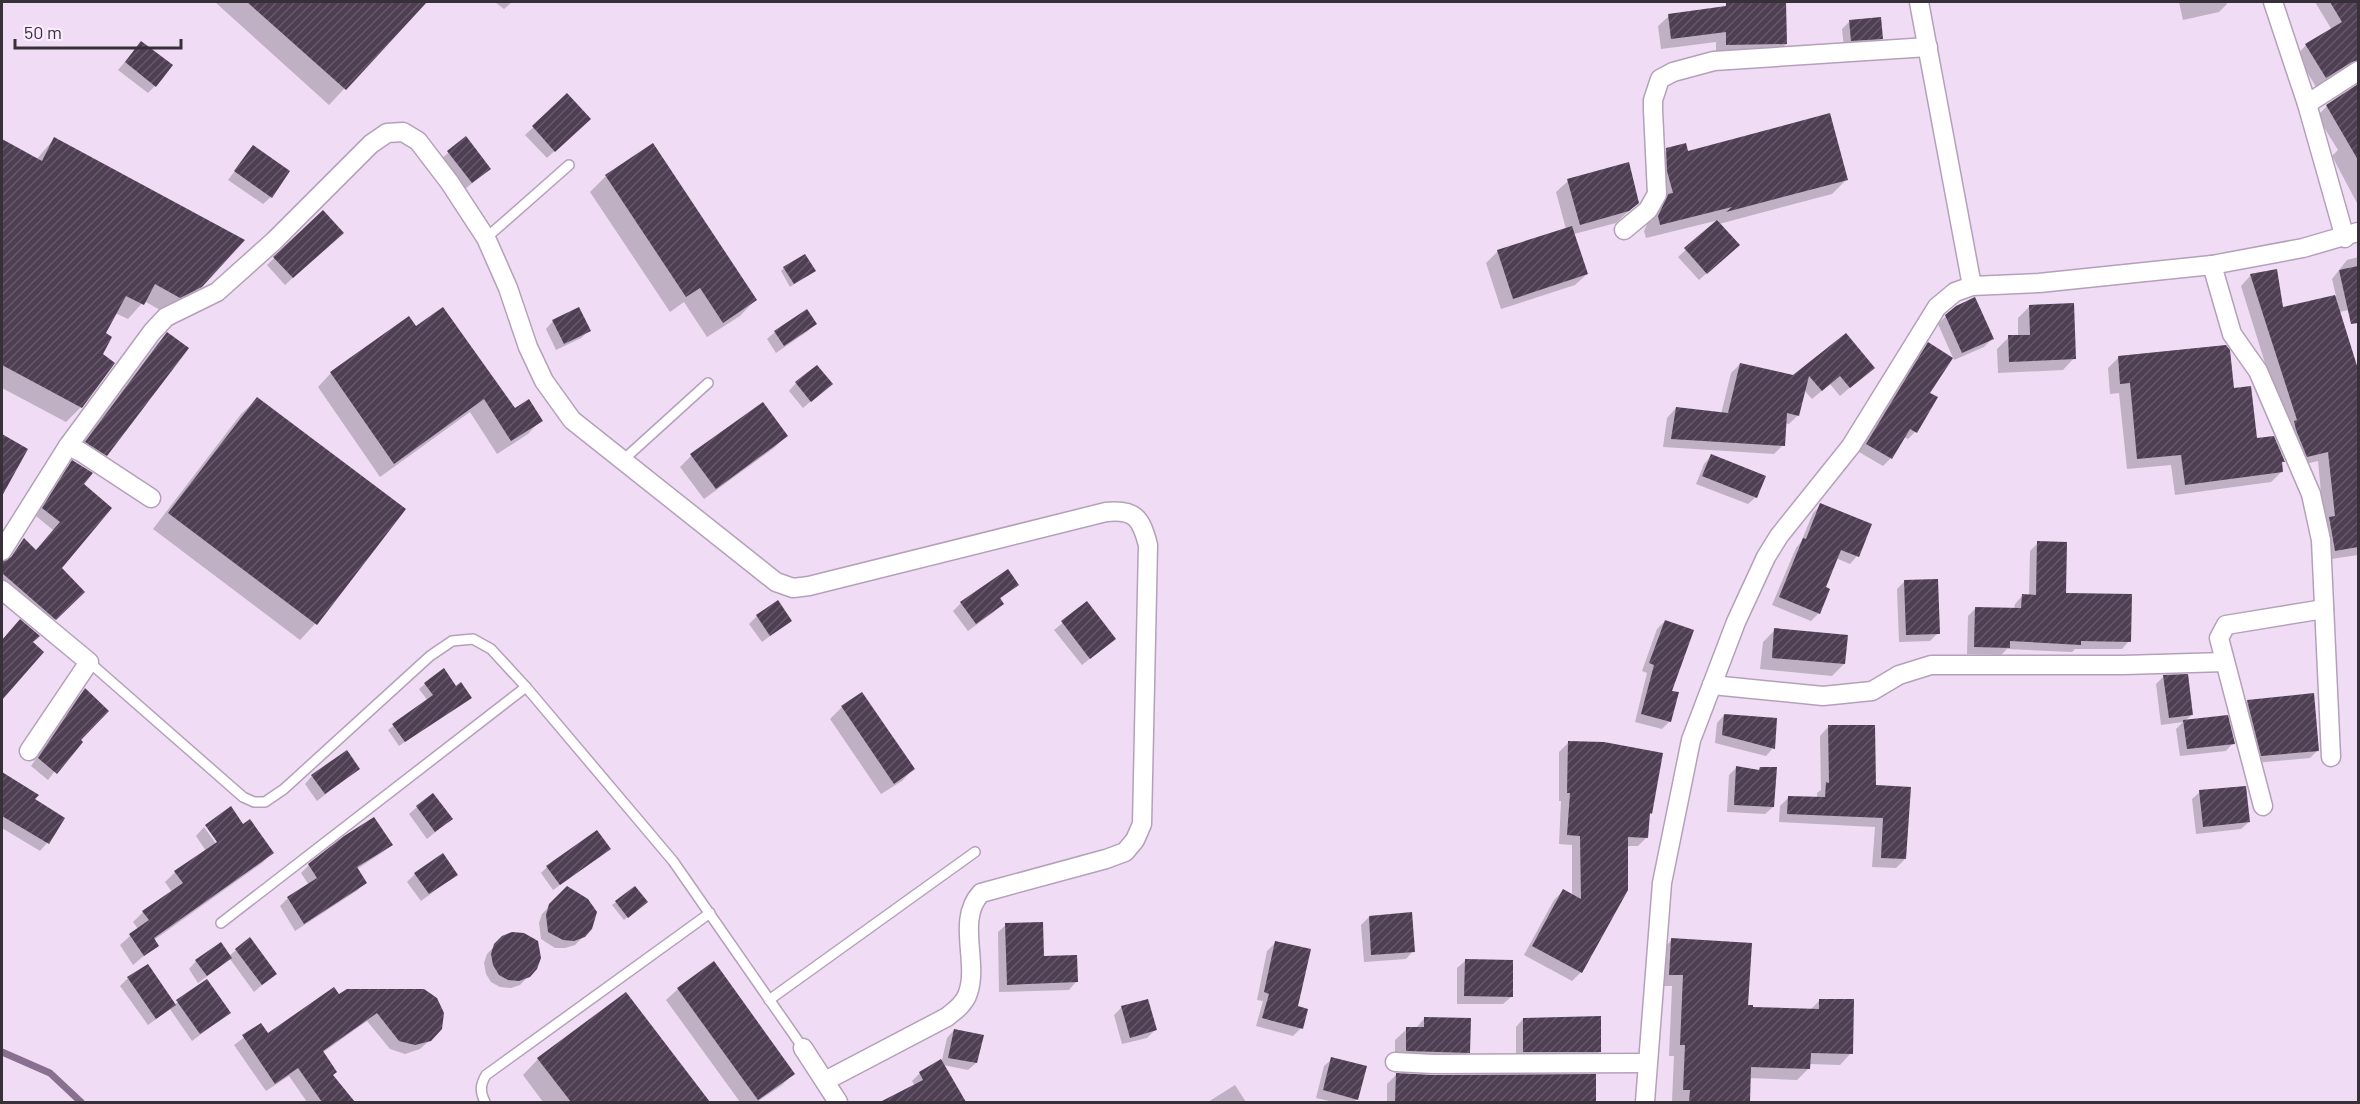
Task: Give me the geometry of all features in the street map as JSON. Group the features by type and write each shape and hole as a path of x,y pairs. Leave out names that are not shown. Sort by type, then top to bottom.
{"street":[{"path":"1919,2 1972,286"},
{"path":"1646,1102 1647,1063 1662,883 1691,740 1751,585 1779,536 1851,446 1937,308 1955,292 1972,286 2039,283 2212,266 2303,249 2352,235 2273,2"},
{"path":"1624,230 1648,210 1657,194 1653,100 1660,79 1673,72 1714,61 1928,47"},
{"path":"2307,104 2358,70"},
{"path":"2,551 68,446 152,332 166,317 217,292 274,242 371,144 387,133 403,132 418,141 450,183 486,238 508,288 528,347 544,381 572,420 776,582 793,588 851,577 1106,512 1120,510 1133,515 1143,525 1148,545 1142,824 1135,840 1125,852 1106,859 981,893 974,901 970,915 971,969 968,992 960,1006 947,1017 825,1081"},
{"path":"2212,266 2232,334 2258,371 2311,494 2321,540 2331,757"},
{"path":"68,446 81,452 150,498"},
{"path":"2,590 89,662 28,751"},
{"path":"2263,806 2219,638 2226,625 2324,609"},
{"path":"1712,685 1823,696 1872,691 1899,675 1931,665 2124,665 2225,662"},
{"path":"803,1048 838,1102"},
{"path":"1395,1062 1433,1064 1647,1063"}],"lane":[{"path":"486,238 569,165"},
{"path":"622,461 708,383"},
{"path":"89,662 243,797 254,802 266,801 284,789 430,656 452,640 473,639 491,649 526,687 673,861 803,1048"},
{"path":"221,923 526,687"},
{"path":"769,1000 975,852"},
{"path":"485,1102 480,1093 486,1075 710,913"}],"building":[{"path":"247,2 427,2 346,90"},
{"path":"1786,2 1787,44 1726,45 1726,32 1671,39 1668,14 1726,6 1726,3"},
{"path":"2330,2 2358,2 2358,60 2326,78 2305,44 2342,22"},
{"path":"1881,17 1883,39 1851,41 1849,20"},
{"path":"141,41 173,65 156,87 125,62"},
{"path":"2358,84 2358,160 2326,105"},
{"path":"567,93 591,119 555,152 532,126"},
{"path":"1830,113 1848,180 1726,212 1732,207 1660,225 1658,216 1668,194 1673,193 1667,171 1666,148 1686,143 1688,151"},
{"path":"466,136 491,169 472,183 447,151"},
{"path":"54,137 245,240 202,287 180,298 155,284 144,305 126,296 106,333 112,337 103,354 115,363 82,408 2,365 2,139 42,161"},
{"path":"653,143 757,300 723,323 700,288 686,297 605,175"},
{"path":"253,145 290,171 272,198 234,171"},
{"path":"1629,162 1639,203 1629,211 1580,225 1567,179"},
{"path":"323,210 344,233 293,278 273,257"},
{"path":"1717,220 1740,245 1707,274 1684,248"},
{"path":"1572,226 1588,274 1513,299 1497,250"},
{"path":"805,254 816,271 794,284 783,267"},
{"path":"2358,266 2358,323 2351,324 2339,270"},
{"path":"2277,269 2283,307 2335,295 2358,369 2358,547 2335,551 2329,517 2335,516 2328,452 2307,457 2296,430 2294,421 2297,420 2250,274"},
{"path":"1975,297 1994,339 1962,353 1945,315 1956,306"},
{"path":"2074,303 2076,359 2009,362 2008,335 2030,335 2029,305"},
{"path":"443,307 515,408 529,399 543,421 511,441 484,399 394,464 330,372 409,316 416,326"},
{"path":"579,307 591,331 564,344 552,320"},
{"path":"807,309 817,324 784,346 774,331"},
{"path":"167,332 189,348 107,456 85,442"},
{"path":"1846,333 1875,368 1850,388 1840,376 1822,391 1809,376 1799,416 1787,413 1785,446 1671,439 1676,407 1728,413 1740,363 1793,375"},
{"path":"1928,342 1953,358 1930,393 1938,397 1917,433 1910,429 1892,459 1866,444"},
{"path":"2226,345 2230,350 2234,388 2251,386 2257,438 2274,436 2285,462 2282,462 2283,472 2185,485 2181,455 2137,459 2130,383 2120,384 2118,356"},
{"path":"817,365 833,384 811,402 795,382"},
{"path":"257,397 406,509 317,625 168,513"},
{"path":"763,402 788,436 716,489 690,454"},
{"path":"2,434 28,449 2,496"},
{"path":"1711,454 1766,476 1757,498 1702,476"},
{"path":"72,460 93,473 84,484 112,508 62,568 85,592 56,620 2,573 2,562 11,557 24,538 36,550 60,522 42,508"},
{"path":"1820,503 1872,524 1859,557 1841,550 1826,587 1830,589 1820,614 1779,597"},
{"path":"2037,541 2067,542 2066,593 2132,594 2131,642 2081,641 2081,645 2010,641 2010,648 1974,647 1975,607 2021,608 2022,594 2036,595"},
{"path":"1008,569 1019,585 1000,598 1004,604 976,624 960,602"},
{"path":"1938,579 1940,634 1906,635 1904,580"},
{"path":"778,600 792,621 770,636 756,615"},
{"path":"1087,601 1116,639 1090,659 1061,621"},
{"path":"20,619 40,636 33,642 44,652 2,700 2,640"},
{"path":"1665,620 1694,630 1672,691 1679,692 1671,722 1641,714 1654,665 1649,663"},
{"path":"1774,628 1848,635 1845,664 1772,658"},
{"path":"444,668 456,686 461,682 472,698 405,742 392,724 433,695 424,683"},
{"path":"2188,674 2193,715 2169,718 2163,675"},
{"path":"85,688 109,711 81,740 83,742 57,774 38,758"},
{"path":"862,692 915,769 894,784 841,706"},
{"path":"2314,693 2319,751 2261,756 2247,700"},
{"path":"1724,714 1777,718 1775,749 1722,735"},
{"path":"2228,715 2235,744 2187,749 2183,720"},
{"path":"1828,725 1875,725 1876,785 1911,787 1906,859 1881,858 1883,818 1787,814 1788,796 1825,797 1826,782 1829,783"},
{"path":"1568,741 1604,742 1663,753 1652,814 1650,813 1648,838 1628,837 1628,890 1582,973 1532,946 1563,889 1581,899 1580,836 1567,835 1570,793 1567,793"},
{"path":"347,750 360,769 325,794 311,775"},
{"path":"1736,766 1759,770 1760,767 1777,767 1774,807 1734,805"},
{"path":"2,772 39,795 35,799 65,818 49,844 2,816"},
{"path":"2246,786 2250,822 2203,827 2199,790"},
{"path":"433,793 453,819 435,832 416,806"},
{"path":"231,806 243,824 250,819 274,853 154,938 159,946 144,956 129,934 149,920 142,911 183,883 174,871 217,842 205,825"},
{"path":"374,817 393,845 357,867 367,883 304,924 287,897 317,878 308,864 344,836"},
{"path":"597,830 611,849 560,885 546,866"},
{"path":"443,853 458,875 429,894 414,873"},
{"path":"567,886 588,899 597,912 592,929 585,937 574,941 563,940 548,932 546,915 549,904"},
{"path":"635,886 648,902 628,918 615,901"},
{"path":"1412,912 1415,952 1371,955 1369,916"},
{"path":"1043,922 1044,956 1077,955 1078,982 1007,985 1005,923"},
{"path":"512,932 524,933 538,941 541,958 537,969 530,977 519,981 508,980 499,975 493,965 491,954 494,944 502,936"},
{"path":"250,937 277,974 262,985 235,949"},
{"path":"1671,938 1752,943 1748,1005 1753,1005 1753,1007 1819,1009 1819,999 1854,999 1853,1054 1811,1053 1810,1069 1751,1067 1750,1102 1689,1102 1690,1090 1683,1090 1685,1045 1680,1045 1683,975 1669,975"},
{"path":"1275,941 1311,949 1298,1006 1308,1009 1303,1029 1262,1018 1269,994 1264,992"},
{"path":"221,942 232,958 207,976 195,960"},
{"path":"1465,959 1513,960 1513,997 1464,996"},
{"path":"714,961 795,1074 758,1100 677,988"},
{"path":"148,964 176,1005 156,1019 127,977"},
{"path":"207,979 231,1013 200,1034 176,1000"},
{"path":"334,987 339,994 347,989 424,989 437,998 444,1013 442,1029 431,1041 415,1045 399,1041 377,1013 323,1051 337,1072 333,1075 355,1102 322,1102 298,1068 275,1084 242,1035 261,1023 268,1033"},
{"path":"626,992 710,1102 571,1102 537,1058"},
{"path":"1148,999 1157,1030 1130,1038 1121,1006"},
{"path":"1601,1016 1601,1052 1523,1052 1523,1018"},
{"path":"1424,1017 1471,1018 1470,1053 1406,1051 1406,1027 1424,1027"},
{"path":"954,1029 984,1035 977,1063 948,1058"},
{"path":"1331,1057 1367,1066 1358,1100 1323,1090"},
{"path":"941,1059 966,1102 880,1102 923,1080 919,1072"},
{"path":"1396,1073 1433,1075 1596,1074 1596,1102 1395,1102"}],"waterway":[{"path":"2,1052 50,1073 81,1102"}]}
